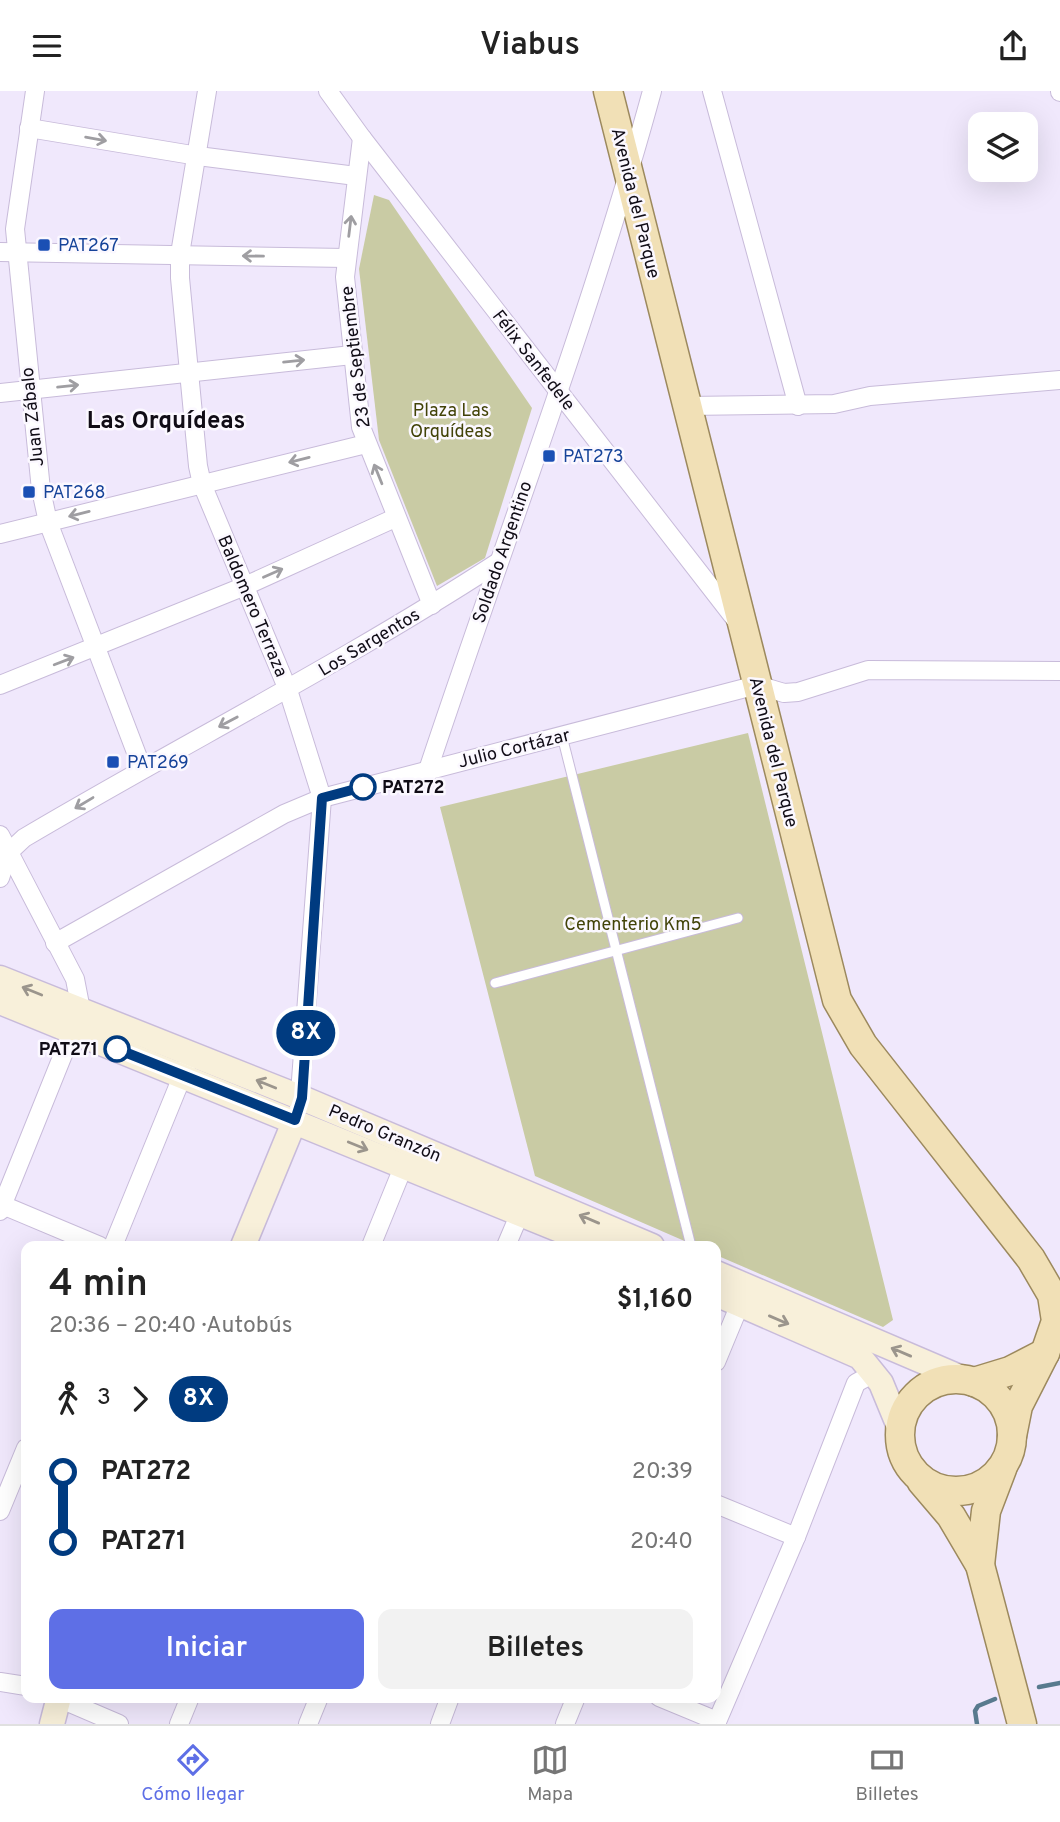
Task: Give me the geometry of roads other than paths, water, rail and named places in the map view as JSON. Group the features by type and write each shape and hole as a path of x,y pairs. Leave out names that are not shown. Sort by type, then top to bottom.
{"main road":[{"name":"Avenida del Parque","path":"608,91 837,1000 863,1045 1044,1279 1056,1309 1056,1321 1045,1353 1018,1406 1012,1436"},
{"name":"Pedro Granzón","path":"0,978 77,1021 449,1172 638,1241"},
{"name":"Pedro Granzón","path":"0,1002 77,1021"},
{"path":"245,1241 298,1109"},
{"name":"Pedro Granzón","path":"298,1109 404,1165 449,1172 520,1213 587,1241"},
{"path":"721,1275 969,1380 999,1398 1009,1416 1012,1436 986,1511 980,1565"},
{"path":"721,1296 847,1349 860,1357 874,1373 900,1429"},
{"path":"1021,1723 980,1565 951,1516 916,1476 901,1450 900,1429 905,1410 917,1394 934,1383 969,1380 1010,1371 1045,1353"},
{"path":"916,1476 943,1490 963,1491 982,1485 1004,1464"},
{"path":"52,1724 57,1703"}],"street":[{"name":"Juan Zábalo","path":"35,91 15,229 9,253 41,490 48,522 142,768"},
{"name":"Baldomero Terraza","path":"207,91 180,254 188,373 202,484 288,690 322,798 298,1109"},
{"name":"Félix Sanfedele","path":"328,91 743,628"},
{"name":"Soldado Argentino","path":"428,770 497,563 559,393 629,175 652,91"},
{"path":"712,91 797,406"},
{"path":"29,128 198,156 356,176"},
{"name":"23 de Septiembre","path":"362,138 346,258 352,355 366,444 432,605"},
{"path":"9,253 346,258"},
{"path":"0,393 352,355"},
{"path":"686,405 834,404 870,396 1060,380"},
{"path":"0,534 366,444"},
{"path":"0,685 95,649 396,519"},
{"name":"Los Sargentos","path":"8,853 23,838 142,768 288,690 432,605 497,563"},
{"path":"757,685 784,693 797,692 868,670 1060,671"},
{"name":"Julio Cortázar","path":"55,943 284,814 322,798 757,685"},
{"path":"0,835 75,979 77,1021 1,1207 87,1241"},
{"path":"0,878 8,853"},
{"path":"115,1241 188,1065"},
{"path":"373,1241 404,1165"},
{"path":"508,1241 520,1213"},
{"path":"721,1350 740,1304"},
{"path":"673,1703 716,1722 796,1537 856,1383 874,1373"},
{"path":"0,1511 6,1478 21,1456"},
{"path":"721,1506 796,1537"},
{"path":"0,1682 21,1685"},
{"path":"70,1703 119,1724"},
{"path":"179,1724 188,1703"},
{"path":"308,1724 317,1703"},
{"path":"440,1724 448,1703"},
{"path":"565,1724 574,1703"}],"lane":[{"path":"562,736 690,1241"},
{"path":"495,983 738,918"}],"waterway":[{"path":"1039,1687 1060,1683"},
{"path":"977,1724 975,1711 978,1706 995,1699"}],"place":[{"name":"PAT267","path":"44,245"},
{"name":"PAT273","path":"549,456"},
{"name":"PAT268","path":"29,492"},
{"name":"PAT269","path":"113,762"},
{"name":"PAT272","path":"363,787"},
{"name":"PAT271","path":"117,1049"}],"district":[{"name":"Las Orquídeas","path":"166,420"}],"park label":[{"name":"Plaza Las Orquídeas","path":"451,420"},
{"name":"Cementerio Km5","path":"633,924"}]}
